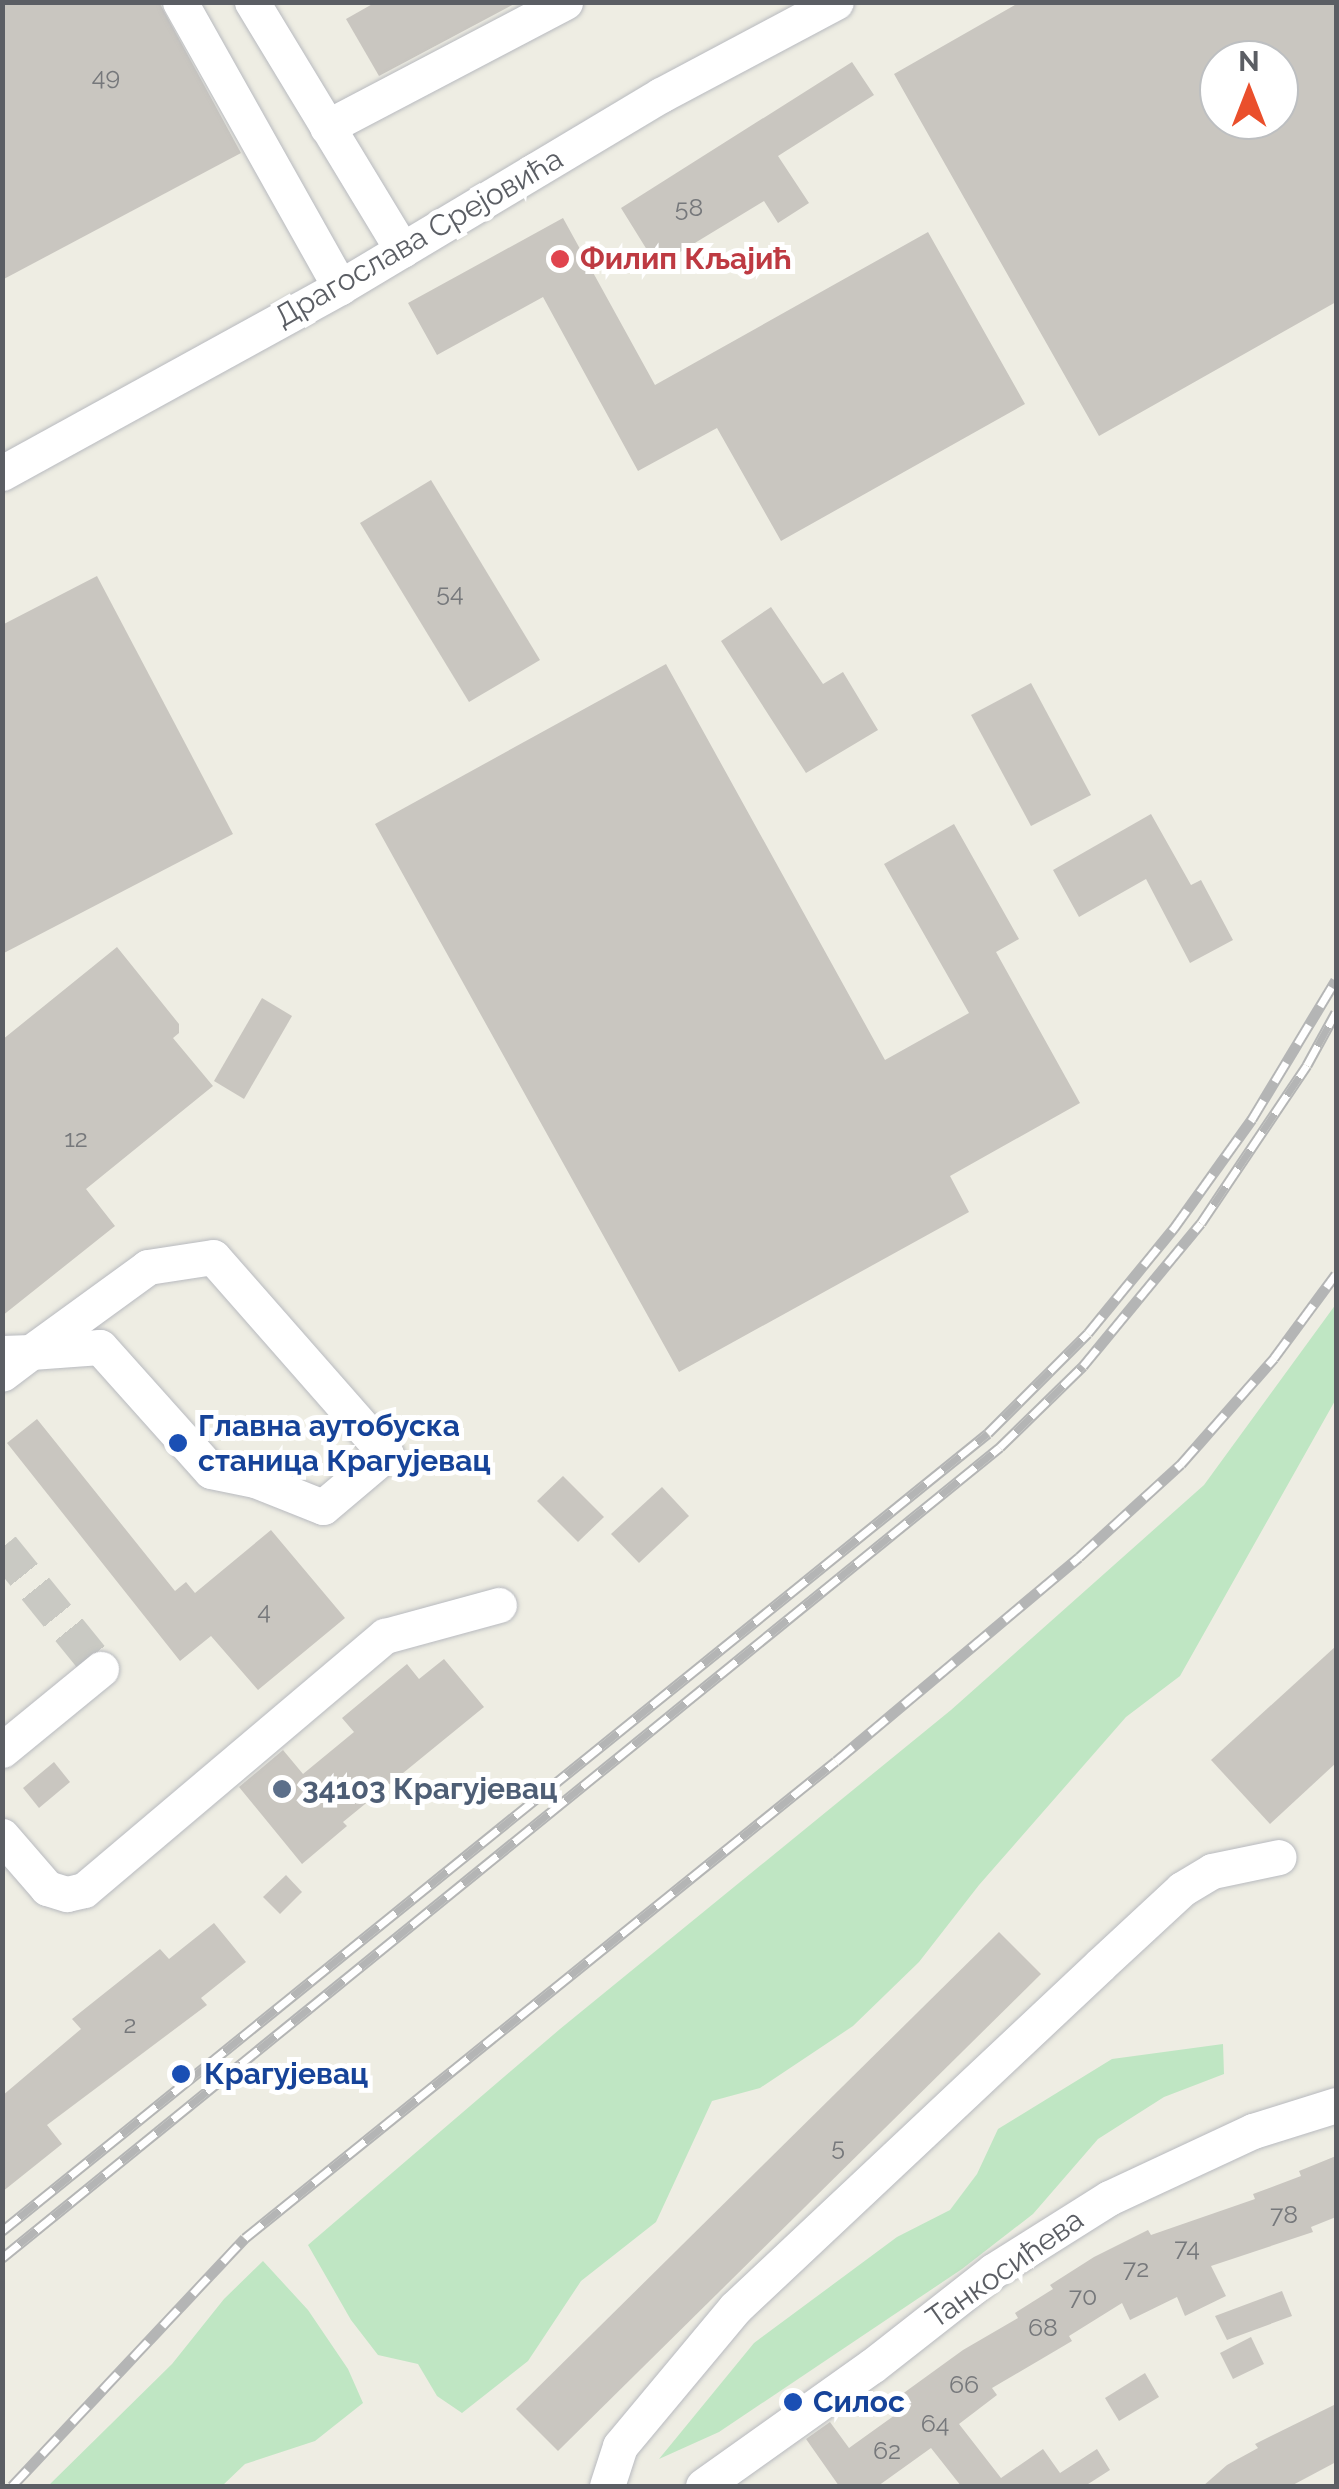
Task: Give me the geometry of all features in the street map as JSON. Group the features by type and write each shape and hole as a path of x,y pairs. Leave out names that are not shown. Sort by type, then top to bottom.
{"street":[{"path":"180,2 340,287"},
{"path":"252,2 402,250"},
{"path":"327,127 565,2"},
{"name":"Драгослава Срејовића","path":"2,473 340,287 661,96 836,2"},
{"path":"2,1374 17,1352 148,1267 212,1257 386,1454 322,1507 256,1480 211,1471 100,1347 17,1352"},
{"path":"2,1836 47,1888 67,1894 84,1890 385,1636 499,1605"},
{"path":"2,1750 101,1669"},
{"path":"607,2486 620,2446 734,2308 1100,1965 1182,1889 1212,1871 1279,1858"},
{"name":"Танкосићева","path":"704,2486 872,2366 993,2271 1109,2198 1220,2144 1336,2105"}],"green space":[{"path":"1336,1304 1336,1399 1180,1676 1126,1717 979,1885 919,1962 853,2026 760,2088 712,2101 656,2222 581,2281 528,2361 462,2413 437,2396 418,2364 378,2355 351,2320 308,2245 560,2029 951,1710 1204,1485"},
{"path":"1223,2044 1224,2074 1164,2097 1098,2139 1033,2214 962,2269 719,2432 659,2459 754,2343 897,2237 950,2210 977,2174 998,2129 1112,2059"},
{"path":"263,2261 308,2310 348,2369 363,2403 315,2441 245,2464 222,2486 48,2486 172,2364 224,2299"}],"building":[{"path":"2,2 159,2 241,153 2,280"},
{"path":"376,2 518,2 379,76 346,19"},
{"path":"1020,2 1336,2 1336,302 1099,436 894,74"},
{"path":"852,62 874,95 778,156 809,203 778,223 764,201 657,266 621,208"},
{"path":"563,218 655,385 928,232 1025,404 781,541 717,428 638,471 543,297 437,355 408,303"},
{"path":"431,480 540,660 469,702 360,523"},
{"path":"97,576 233,834 2,954 2,625"},
{"path":"771,607 823,684 843,672 878,730 806,773 721,641"},
{"path":"666,664 885,1060 969,1013 884,864 954,824 1019,939 996,952 1080,1103 950,1176 969,1212 679,1372 375,824"},
{"path":"1031,683 1091,795 1031,826 971,715"},
{"path":"1151,814 1191,885 1201,880 1233,940 1190,963 1146,879 1079,917 1053,870"},
{"path":"117,947 179,1024 179,1033 173,1038 213,1086 86,1189 115,1226 2,1316 2,1040"},
{"path":"262,998 292,1016 244,1099 214,1081"},
{"path":"37,1419 175,1591 186,1582 195,1593 271,1530 345,1618 258,1690 211,1636 180,1661 7,1443"},
{"path":"563,1476 604,1517 578,1542 537,1501"},
{"path":"662,1487 689,1516 639,1563 611,1534"},
{"path":"1336,1646 1336,1763 1270,1824 1211,1760"},
{"path":"444,1659 484,1707 343,1822 347,1826 302,1864 239,1787 283,1750 303,1774 354,1732 342,1718 407,1664 419,1679"},
{"path":"54,1762 70,1782 39,1808 23,1788"},
{"path":"286,1875 302,1892 280,1914 263,1897"},
{"name":"Крагујевац","path":"214,1923 246,1962 201,1998 207,2005 47,2125 62,2144 2,2192 2,2096 81,2029 72,2019 160,1949 169,1959"},
{"path":"999,1932 1041,1974 558,2451 516,2409"},
{"path":"1336,2156 1336,2217 1311,2227 1313,2232 1211,2266 1226,2296 1185,2316 1177,2297 1130,2320 1122,2303 1069,2336 1072,2341 992,2388 997,2395 959,2424 1001,2478 1043,2449 1060,2473 1097,2449 1110,2470 1085,2486 961,2486 931,2448 878,2486 839,2486 806,2439 830,2422 849,2448 902,2410 894,2400 963,2350 1018,2318 1015,2313 1094,2257 1148,2230 1151,2235 1255,2199 1253,2194 1301,2176 1299,2171"},
{"path":"1282,2291 1292,2316 1227,2340 1215,2316"},
{"path":"1251,2337 1264,2364 1233,2379 1220,2353"},
{"path":"1145,2373 1159,2397 1119,2421 1105,2398"},
{"path":"1336,2404 1336,2462 1291,2486 1203,2486 1227,2465 1258,2448 1255,2444"}],"tunnel":[{"path":"2,1547 101,1669"}],"railway":[{"path":"2,2231 988,1433 1088,1333 1174,1228 1252,1119 1336,980"},
{"path":"2,2258 1000,1447 1083,1366 1201,1223 1307,1065 1336,1012"},
{"path":"12,2486 245,2238 836,1761 1079,1557 1181,1464 1274,1358 1336,1274"}],"place":[{"name":"Филип Кљајић","path":"560,259"},
{"name":"Главна аутобуска станица Крагујевац","path":"178,1443"},
{"name":"34103 Крагујевац","path":"282,1789"},
{"name":"Крагујевац","path":"181,2074"},
{"name":"Силос","path":"793,2402"}]}
